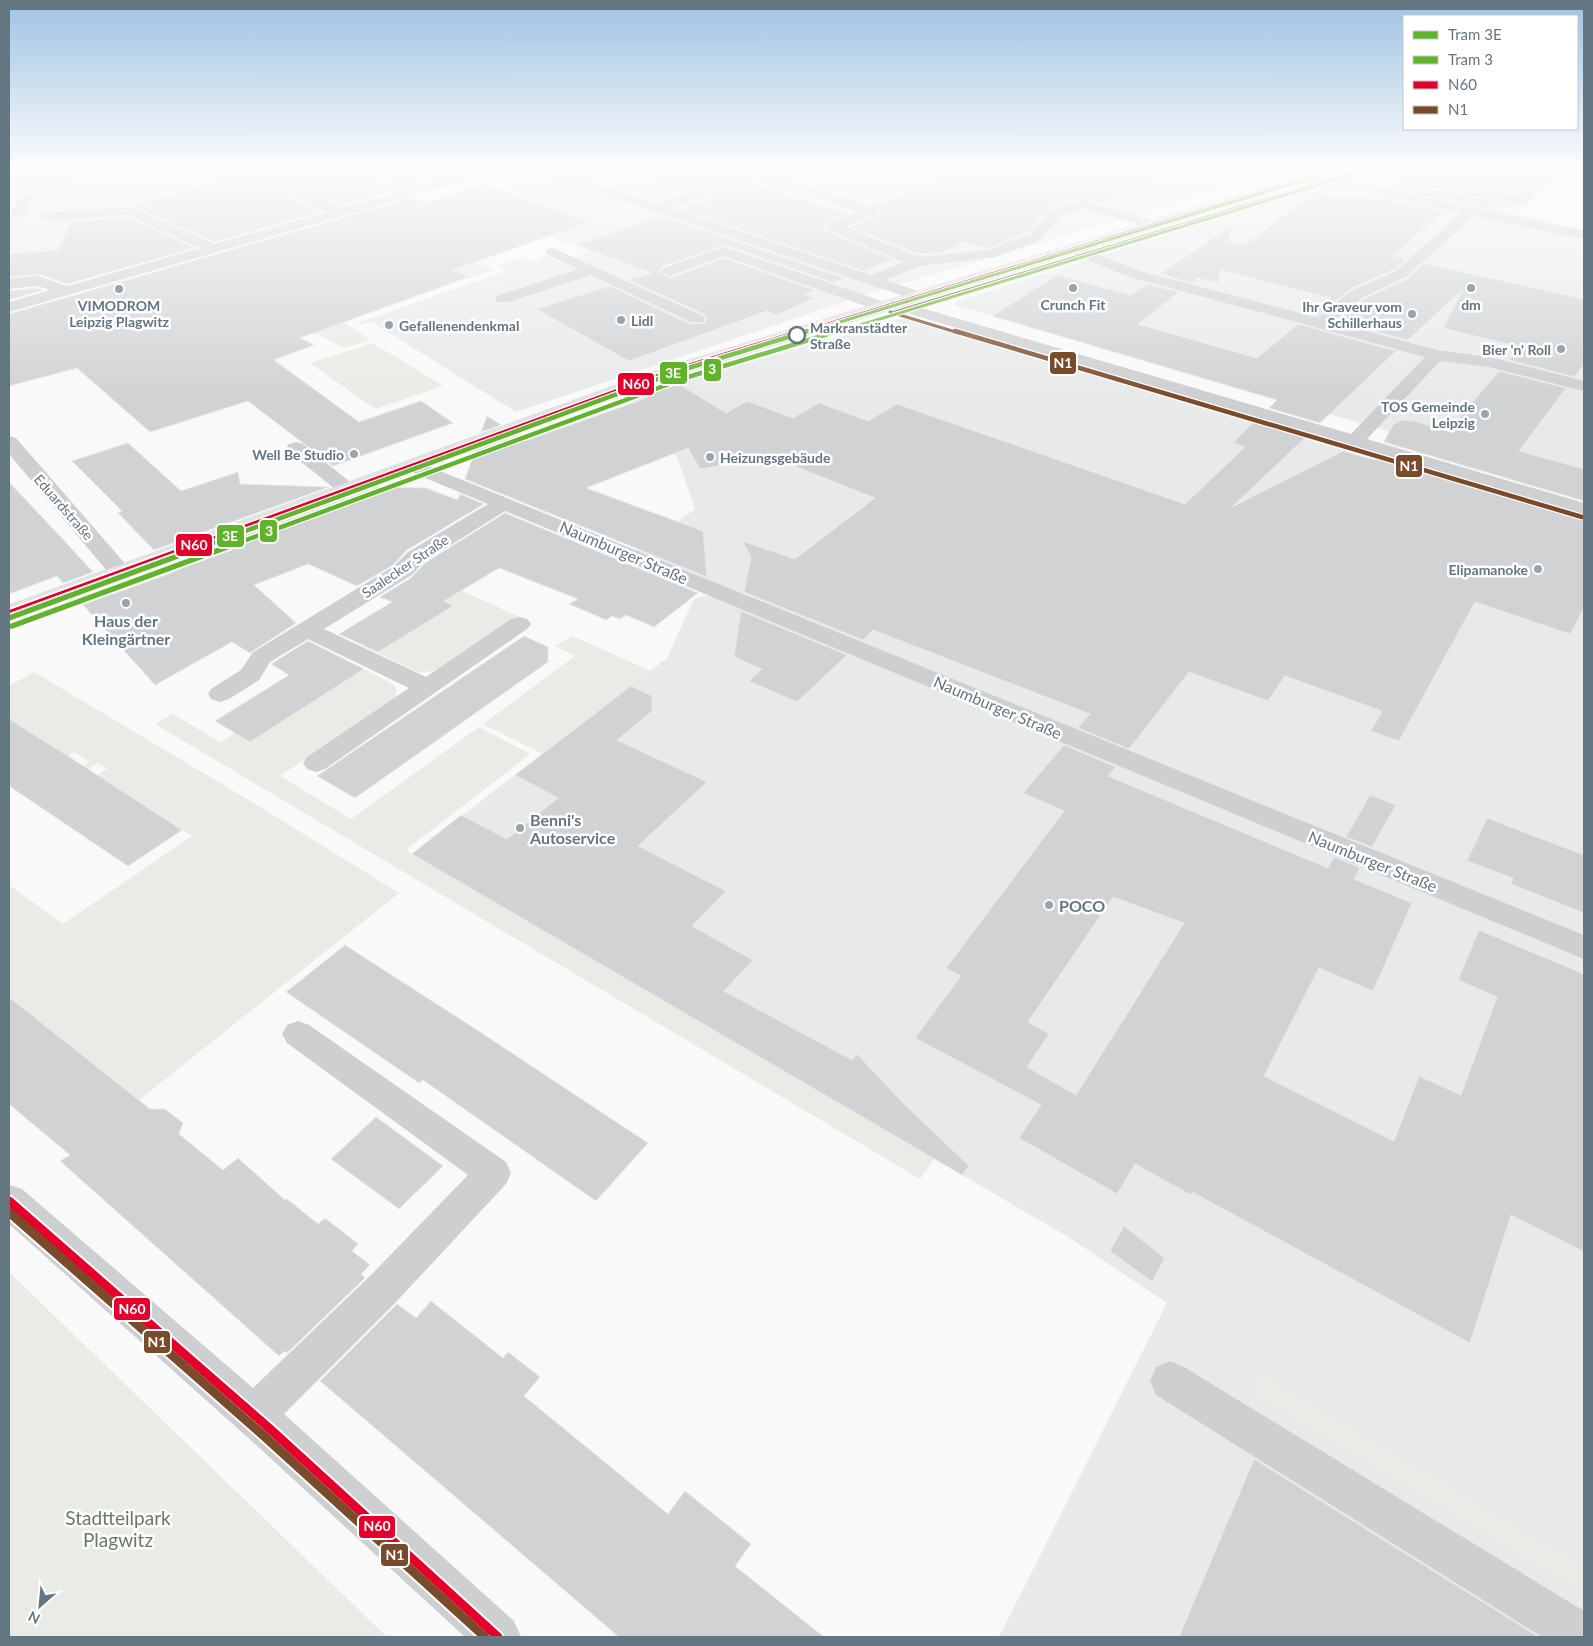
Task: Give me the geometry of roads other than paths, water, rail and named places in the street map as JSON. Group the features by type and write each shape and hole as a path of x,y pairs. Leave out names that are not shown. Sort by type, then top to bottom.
{"main road":[{"path":"9,613 672,371 1093,243"}],"street":[{"path":"199,243 214,250"},
{"path":"9,306 239,243"},
{"path":"762,243 918,296"},
{"path":"871,243 963,282"},
{"path":"871,280 917,262 991,254 1020,243"},
{"path":"1321,324 1357,294 1402,274 1436,243"},
{"path":"1073,249 1135,274 1321,324 1436,354 1489,362 1584,386"},
{"path":"669,271 724,251 887,306 1584,509"},
{"path":"553,252 697,319"},
{"path":"503,299 592,270"},
{"path":"9,284 38,281 68,291"},
{"path":"1355,441 1436,354"},
{"name":"Eduardstraße","path":"9,442 120,572"},
{"path":"296,448 348,490"},
{"name":"Naumburger Straße","path":"413,466 1584,947"},
{"name":"Saalecker Straße","path":"220,694 250,676 261,657 402,571 416,557 504,503"},
{"path":"316,763 519,624"},
{"path":"306,629 426,686"},
{"path":"254,1415 384,1288 493,1173 298,1034"},
{"path":"9,1201 254,1415 498,1637"},
{"path":"1170,1381 1584,1637"}],"tram line":[{"name":"3E","path":"9,618 685,369 1098,243"},
{"name":"3","path":"12,626 688,377 1128,243"}],"place":[{"name":"Crunch Fit","path":"1073,288"},
{"name":"dm","path":"1471,288"},
{"name":"VIMODROM Leipzig Plagwitz","path":"119,289"},
{"name":"Ihr Graveur vom Schillerhaus","path":"1412,314"},
{"name":"Lidl","path":"621,320"},
{"name":"Gefallenendenkmal","path":"389,325"},
{"name":"Markranstädter Straße","path":"797,335"},
{"name":"Bier 'n' Roll","path":"1561,349"},
{"name":"TOS Gemeinde Leipzig","path":"1485,414"},
{"name":"Well Be Studio","path":"354,454"},
{"name":"Heizungsgebäude","path":"710,457"},
{"name":"Elipamanoke","path":"1538,569"},
{"name":"Haus der Kleingärtner","path":"126,603"},
{"name":"Benni's Autoservice","path":"520,828"},
{"name":"POCO","path":"1049,905"}],"park label":[{"name":"Stadtteilpark Plagwitz","path":"118,1528"}]}
